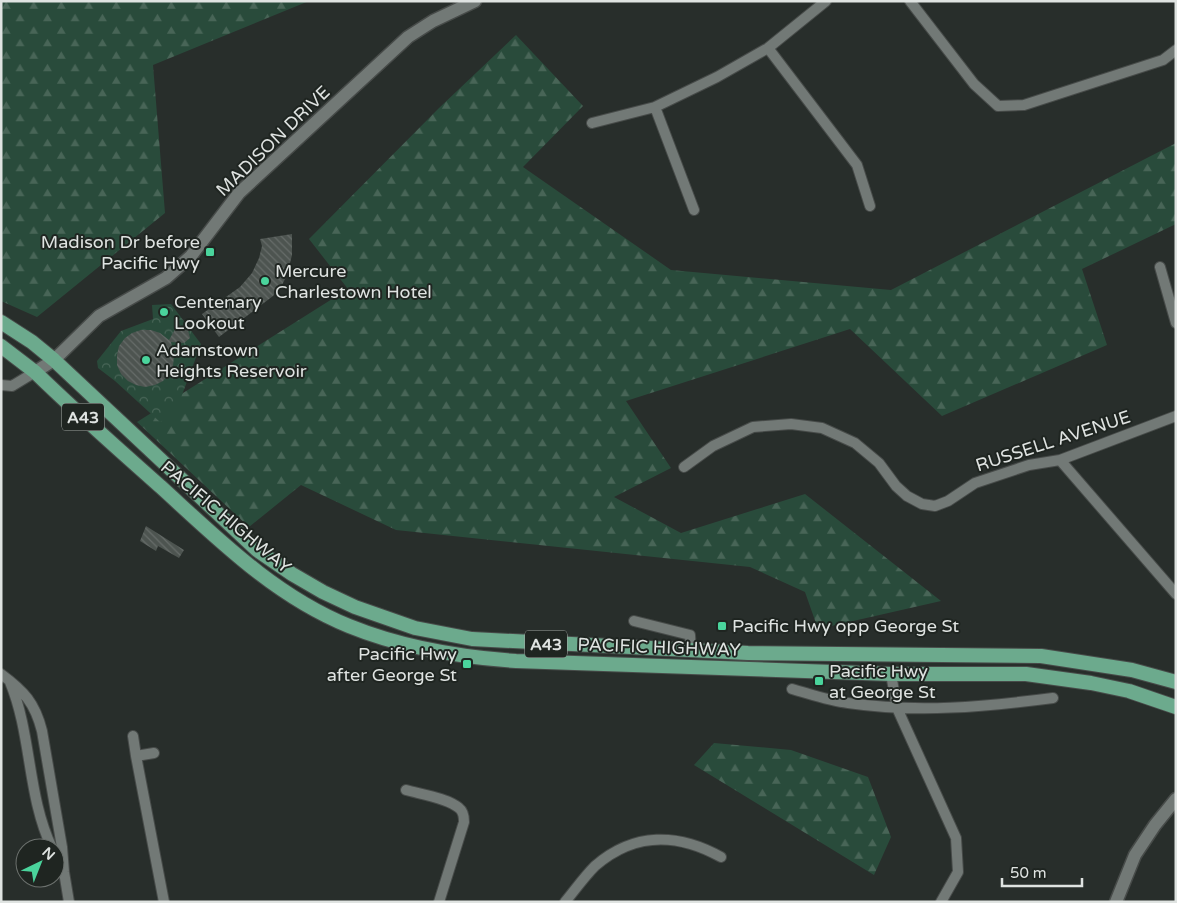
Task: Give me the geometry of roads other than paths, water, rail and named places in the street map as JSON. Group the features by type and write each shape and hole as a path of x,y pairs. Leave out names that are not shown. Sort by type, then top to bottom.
{"highway":[{"name":"PACIFIC HIGHWAY","path":"1,322 32,342 54,360 257,550 323,592 355,607 415,628 472,639 558,645 748,653 1041,656 1132,670 1176,682"},
{"name":"PACIFIC HIGHWAY","path":"1,346 35,372 222,543 268,581 349,626 392,641 432,651 474,658 516,661 891,674 1026,674 1091,683 1129,691 1176,707"}],"main road":[{"name":"MADISON DRIVE","path":"35,372 54,360 99,316 166,278 191,256 239,193 408,37 433,21 475,1"},
{"path":"1116,902 1135,855 1155,825 1176,799"}],"street":[{"path":"592,123 656,107 717,77 768,48 826,1"},
{"path":"910,1 974,84 998,106 1024,105 1163,60 1176,50"},
{"path":"768,48 857,165 870,206"},
{"path":"656,107 694,210"},
{"path":"1160,267 1176,323"},
{"path":"1,384 12,386 35,372"},
{"name":"RUSSELL AVENUE","path":"684,467 713,446 753,427 791,424 822,428 855,443 879,463 896,486 907,496 922,504 935,506 948,501 976,483 1029,464 1060,460 1176,416"},
{"path":"1060,460 1176,594"},
{"name":"PACIFIC HIGHWAY","path":"634,621 690,635 691,650"},
{"path":"891,674 897,708 956,838 958,872 941,902"},
{"path":"5,677 19,708 38,812 48,838"},
{"path":"5,677 28,696 38,713 60,838"},
{"path":"792,689 846,703 897,708 977,707 1053,698"},
{"path":"133,736 164,902"},
{"path":"136,756 154,753"},
{"path":"406,790 450,802 460,808 464,822 439,902"},
{"path":"565,902 595,866 619,850 638,843 658,839 674,840 690,843 721,857"},
{"path":"65,878 69,902"}],"place":[{"name":"Madison Dr before Pacific Hwy","path":"210,252"},
{"name":"Mercure Charlestown Hotel","path":"265,281"},
{"name":"Centenary Lookout","path":"164,312"},
{"name":"Adamstown Heights Reservoir","path":"146,360"},
{"name":"Pacific Hwy opp George St","path":"722,626"},
{"name":"Pacific Hwy after George St","path":"467,664"},
{"name":"Pacific Hwy at George St","path":"819,681"}]}
